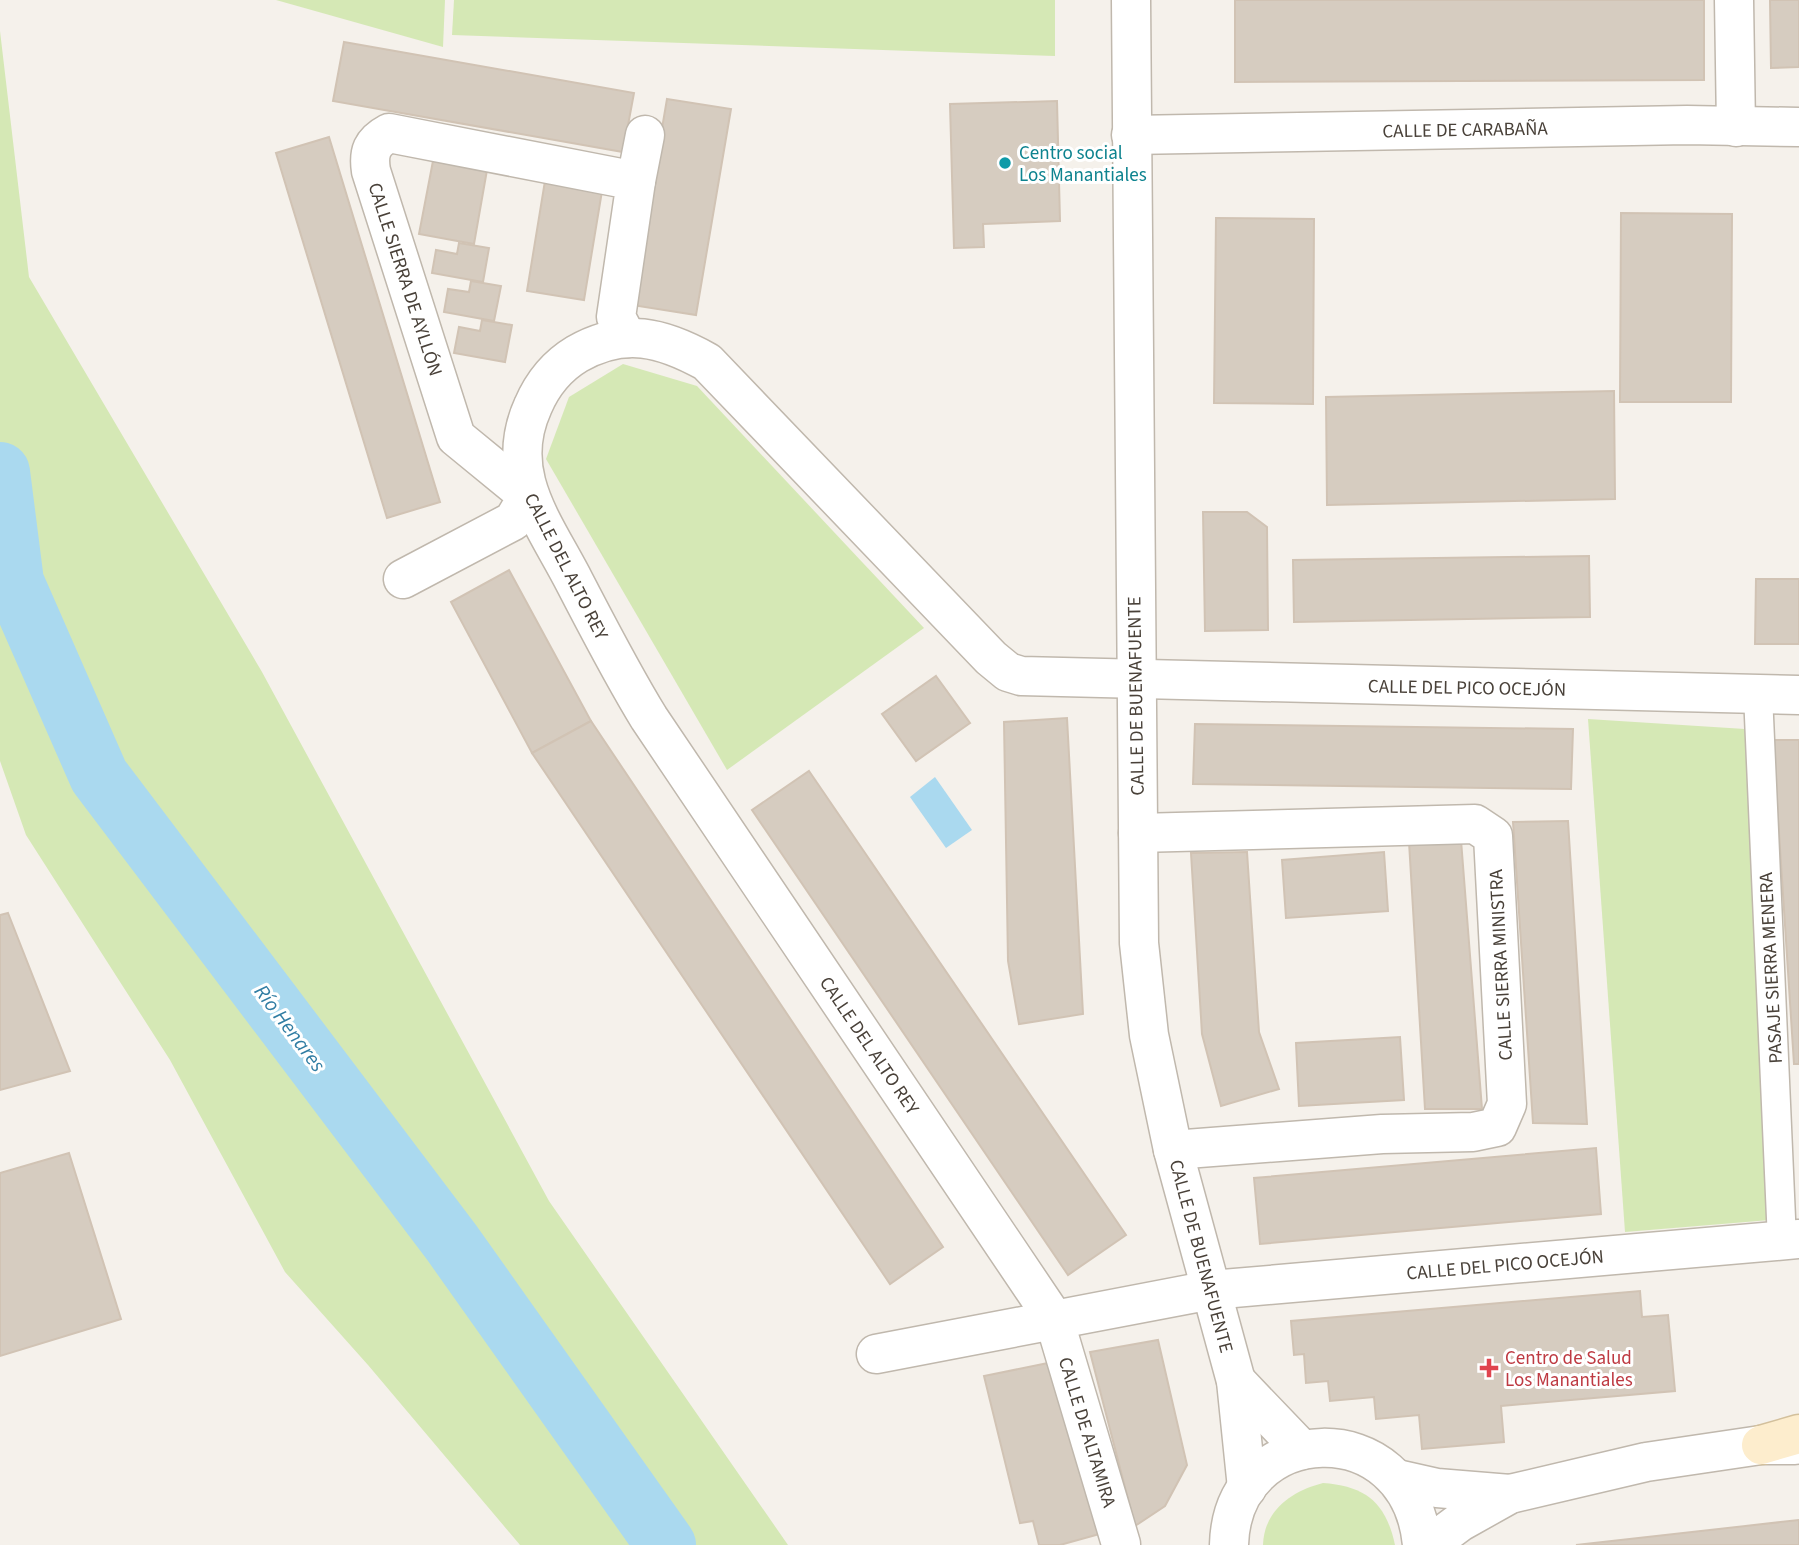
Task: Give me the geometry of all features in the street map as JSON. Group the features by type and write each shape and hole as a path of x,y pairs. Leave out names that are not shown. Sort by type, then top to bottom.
{"main road":[{"path":"1761,1445 1799,1434"}],"street":[{"name":"CALLE DE BUENAFUENTE","path":"1131,0 1134,680 1139,943 1146,1009 1173,1150 1236,1381 1247,1488"},
{"path":"1734,0 1735,127"},
{"name":"CALLE DE CARABAÑA","path":"1131,135 1687,125 1799,127"},
{"name":"CALLE SIERRA DE AYLLÓN","path":"528,496 456,437 369,155 378,139 389,133 636,181"},
{"path":"627,338 616,317 645,135"},
{"name":"CALLE DEL ALTO REY","path":"1054,1319 621,674 528,496 520,447 527,418 545,384 575,355 603,342 627,338 674,344 707,362 983,650 1008,672 1036,677 1134,680"},
{"path":"403,579 513,521 528,496"},
{"name":"CALLE DEL PICO OCEJÓN","path":"1134,680 1799,695"},
{"name":"PASAJE SIERRA MENERA","path":"1758,694 1791,1240"},
{"name":"CALLE SIERRA MINISTRA","path":"1138,833 1475,824 1493,836 1507,1104 1497,1127 1473,1132 1382,1134 1173,1150"},
{"name":"CALLE DEL PICO OCEJÓN","path":"1211,1290 1791,1240"},
{"path":"876,1354 1211,1290"},
{"name":"CALLE DE ALTAMIRA","path":"1054,1319 1121,1544"},
{"name":"CALLE DE BUENAFUENTE","path":"1236,1381 1302,1450"},
{"path":"1429,1545 1460,1522 1510,1494 1646,1462 1761,1445 1799,1445"},
{"path":"1222,1540 1247,1488 1271,1464 1302,1450 1344,1449 1382,1465 1397,1479 1412,1500 1420,1524 1422,1545"},
{"path":"1397,1479 1437,1488 1510,1494"}],"green space":[{"path":"276,0 445,0 443,47"},
{"path":"454,0 1055,0 1055,56 452,35"},
{"path":"0,31 29,277 262,672 549,1201 788,1545 520,1545 368,1365 285,1272 170,1060 26,835 0,761"},
{"path":"623,364 697,386 924,628 727,770 546,459 569,397"},
{"path":"1588,719 1745,729 1770,1220 1625,1232"},
{"path":"1323,1483 1351,1488 1372,1499 1386,1518 1395,1545 1263,1545 1268,1522 1274,1512 1301,1491"}],"water":[{"path":"935,777 972,830 946,848 910,797"}],"building":[{"path":"1235,0 1704,0 1704,80 1235,82"},
{"path":"1770,0 1799,0 1799,67 1771,68"},
{"path":"344,42 634,93 623,152 333,101"},
{"path":"667,99 731,109 696,315 632,305"},
{"name":"Centro social Los Manantiales","path":"1057,101 1060,221 983,224 984,247 954,248 950,104"},
{"path":"329,137 440,502 387,518 276,153"},
{"path":"433,161 487,170 474,244 419,234"},
{"path":"545,181 602,191 584,300 527,291"},
{"path":"1621,213 1732,214 1731,402 1620,402"},
{"path":"1216,218 1314,219 1313,404 1214,403"},
{"path":"459,243 489,248 483,282 432,273 436,250 457,254"},
{"path":"471,281 501,286 494,321 444,312 448,289 469,292"},
{"path":"482,320 512,325 505,362 454,353 459,327 480,331"},
{"path":"1614,391 1615,499 1327,505 1326,397"},
{"path":"1203,512 1247,512 1267,527 1268,630 1205,631"},
{"path":"1589,556 1590,617 1294,622 1293,560"},
{"path":"509,570 591,721 532,753 451,602"},
{"path":"1756,579 1799,579 1799,644 1755,644"},
{"path":"936,676 970,723 916,761 882,714"},
{"path":"1067,718 1083,1014 1019,1024 1008,961 1004,722"},
{"path":"591,721 943,1247 890,1284 532,753"},
{"path":"1195,724 1573,729 1571,789 1193,784"},
{"path":"1773,740 1799,740 1799,1064 1794,1064"},
{"path":"809,771 1126,1235 1068,1275 752,810"},
{"path":"1568,821 1587,1124 1533,1123 1513,822"},
{"path":"1461,840 1482,1109 1425,1109 1409,842"},
{"path":"1247,852 1259,1032 1279,1089 1221,1106 1202,1034 1191,853"},
{"path":"1384,852 1388,911 1286,918 1282,860"},
{"path":"8,913 70,1071 0,1090 0,915"},
{"path":"1400,1037 1404,1100 1299,1106 1296,1043"},
{"path":"1596,1148 1601,1214 1260,1244 1254,1178"},
{"path":"69,1153 121,1319 0,1356 0,1173"},
{"name":"Centro de Salud Los Manantiales","path":"1640,1291 1642,1317 1668,1315 1675,1391 1501,1406 1504,1442 1422,1449 1419,1415 1376,1419 1374,1397 1330,1401 1328,1381 1306,1383 1304,1354 1294,1355 1291,1321"},
{"path":"1158,1340 1187,1465 1165,1506 1135,1526 1090,1352"},
{"path":"1058,1361 1103,1533 1060,1545 1039,1545 1033,1521 1020,1523 984,1376"},
{"path":"1799,1520 1799,1545 1576,1545"}],"waterway":[{"name":"Río Henares","path":"0,472 14,582 99,776 452,1243 666,1545"}],"place":[{"name":"Centro social Los Manantiales","path":"1005,163"},
{"name":"Centro de Salud Los Manantiales","path":"1489,1368"}]}
